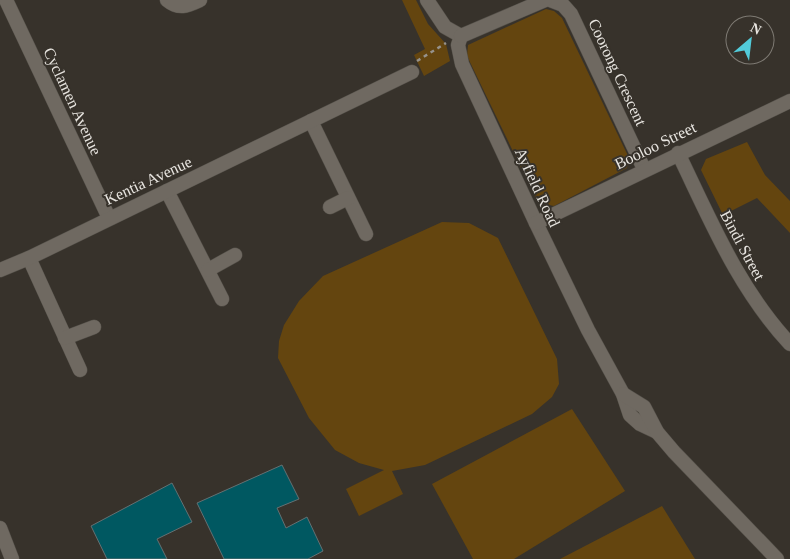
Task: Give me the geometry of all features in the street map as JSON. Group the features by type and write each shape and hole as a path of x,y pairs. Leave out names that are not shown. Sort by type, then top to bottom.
{"street":[{"name":"Cyclamen Avenue","path":"6,0 109,218"},
{"path":"167,0 175,6 186,7 200,0"},
{"path":"427,0 445,27 462,36 545,0"},
{"name":"Coorong Crescent","path":"550,0 563,5 571,14 644,169"},
{"name":"Ayfield Road","path":"462,36 458,45 462,64 536,223 588,330 623,394 633,419 657,432 777,559"},
{"name":"Kentia Avenue","path":"0,270 29,258 412,72"},
{"name":"Booloo Street","path":"536,223 644,169 790,100"},
{"path":"310,121 366,234"},
{"name":"Bindi Street","path":"678,153 734,269 752,298 790,344"},
{"path":"167,191 222,299"},
{"path":"330,207 348,198"},
{"path":"208,270 235,255"},
{"path":"29,258 80,370"},
{"path":"65,338 94,327"},
{"path":"0,528 12,559"}],"path":[{"path":"412,72 417,61 446,44"}],"shaded area":[{"path":"402,0 416,0 428,24 446,44 450,61 424,76 414,55 425,49"},
{"path":"546,9 554,11 562,18 629,158 627,168 554,206 538,203 467,56 468,45"},
{"path":"747,142 765,175 790,201 790,233 757,198 723,215 701,170 706,159"},
{"path":"442,222 469,223 498,238 557,359 559,384 552,397 532,414 425,465 392,471 403,494 359,516 346,489 384,470 359,463 335,450 309,418 278,358 279,341 284,325 299,301 323,276"},
{"path":"572,409 625,491 514,559 473,559 432,484"},
{"path":"662,506 695,559 560,559"}],"building":[{"path":"282,465 299,499 277,508 286,528 307,517 323,551 308,559 224,559 197,503"},
{"path":"172,483 192,522 157,539 167,559 107,559 91,526"}]}
